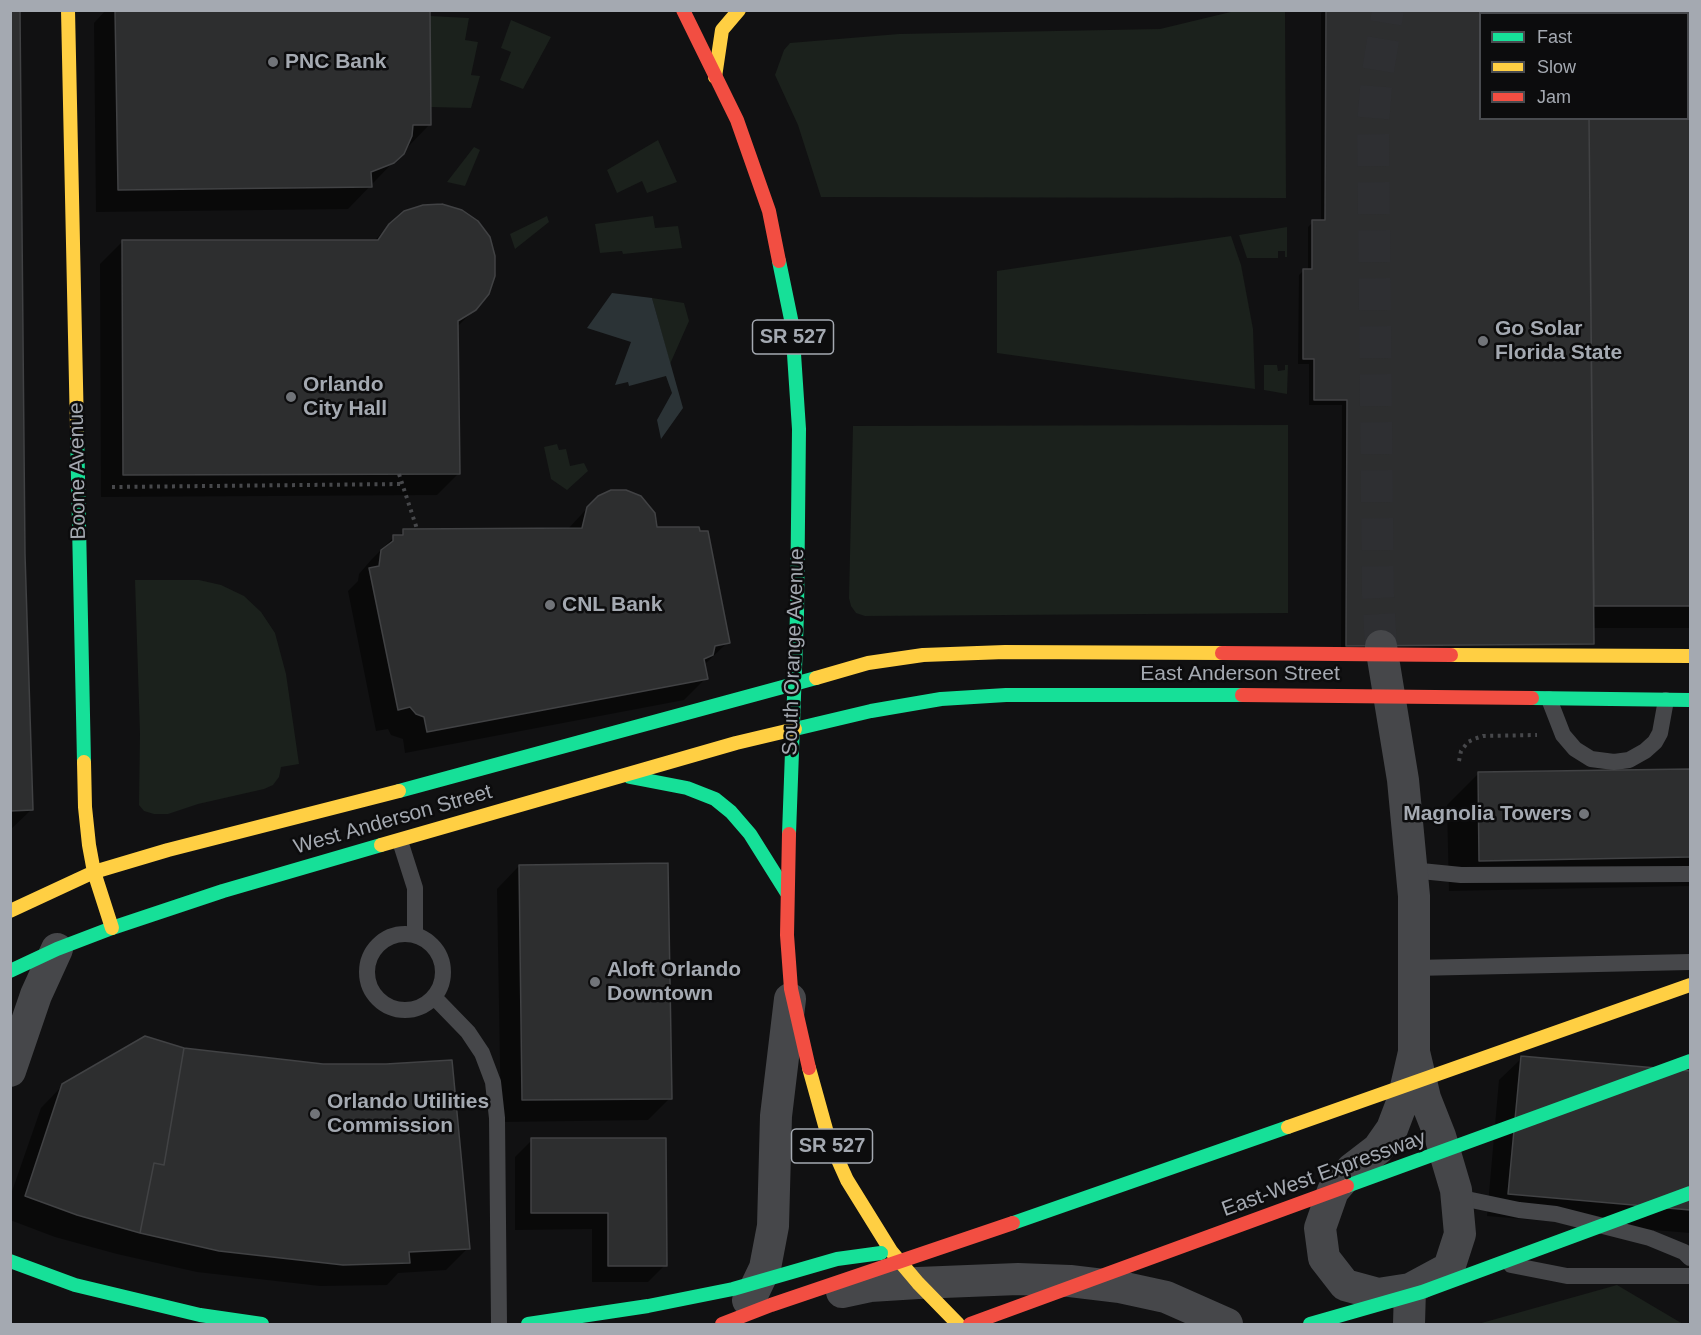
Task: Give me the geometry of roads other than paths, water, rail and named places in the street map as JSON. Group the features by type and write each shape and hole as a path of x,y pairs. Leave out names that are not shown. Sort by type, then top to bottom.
{"main road":[{"name":"Boone Avenue","path":"68,10 85,807 88,845 94,872 112,928"},
{"name":"South Orange Avenue","path":"683,10 737,120 769,211 792,324 799,429 795,683 786,892 791,989 814,1091 829,1140 847,1180 891,1251 958,1324"},
{"path":"716,77 722,30 739,10"},
{"name":"East Anderson Street","path":"795,683 868,663 923,655 1005,652 1382,650 1690,656"},
{"name":"West Anderson Street","path":"10,910 94,872 168,850 264,827 734,702 795,683"},
{"name":"East Anderson Street","path":"793,729 871,711 941,699 1006,695 1690,700"},
{"name":"West Anderson Street","path":"10,971 57,949 186,902 793,729"},
{"path":"622,776 687,788 715,799 750,834 786,892"},
{"path":"725,1324 771,1305 963,1241 1690,985"},
{"name":"East-West Expressway","path":"970,1324 1690,1061"},
{"path":"1310,1324 1422,1292 1690,1193"},
{"path":"528,1324 648,1306 734,1289 837,1259 963,1241"},
{"path":"10,1261 75,1285 200,1315 262,1324"}],"street":[{"path":"1382,650 1403,780 1412,870 1414,1052 1403,1100 1392,1129 1378,1149 1352,1169 1333,1191 1320,1228 1324,1258 1345,1285 1378,1294 1410,1289 1449,1268 1460,1234 1457,1197 1440,1136 1425,1098 1414,1052"},
{"path":"10,1071 36,995 57,949"},
{"path":"725,1324 753,1293 768,1255 773,1226 776,1116 791,989"},
{"path":"741,1324 808,1298 870,1286 1018,1279 1070,1281 1166,1296 1227,1324"},
{"path":"1408,1324 1410,1289"}],"lane":[{"path":"1549,699 1563,735 1575,749 1591,759 1614,762 1629,760 1655,742 1660,733 1666,700"},
{"path":"400,841 415,888 415,934"},
{"path":"1412,870 1461,875 1690,874"},
{"path":"402,933 415,934 434,946 440,955 443,966 440,988 424,1005 400,1010 377,998 370,988 366,976 368,963 372,951 391,936 402,933"},
{"path":"1414,968 1690,962"},
{"path":"434,997 468,1032 482,1053 493,1082 497,1119 499,1324"},
{"path":"1457,1197 1519,1210 1556,1214 1650,1238 1684,1252 1690,1258"},
{"path":"1454,1255 1567,1276 1690,1276"}],"tunnel":[{"path":"1381,646 1378,595 1373,124 1377,77 1388,10"}],"place":[{"name":"PNC Bank","path":"273,62"},
{"name":"Go Solar Florida State","path":"1483,341"},
{"name":"Orlando City Hall","path":"291,397"},
{"name":"CNL Bank","path":"550,605"},
{"name":"Magnolia Towers","path":"1584,814"},
{"name":"Aloft Orlando Downtown","path":"595,982"},
{"name":"Orlando Utilities Commission","path":"315,1114"}]}
